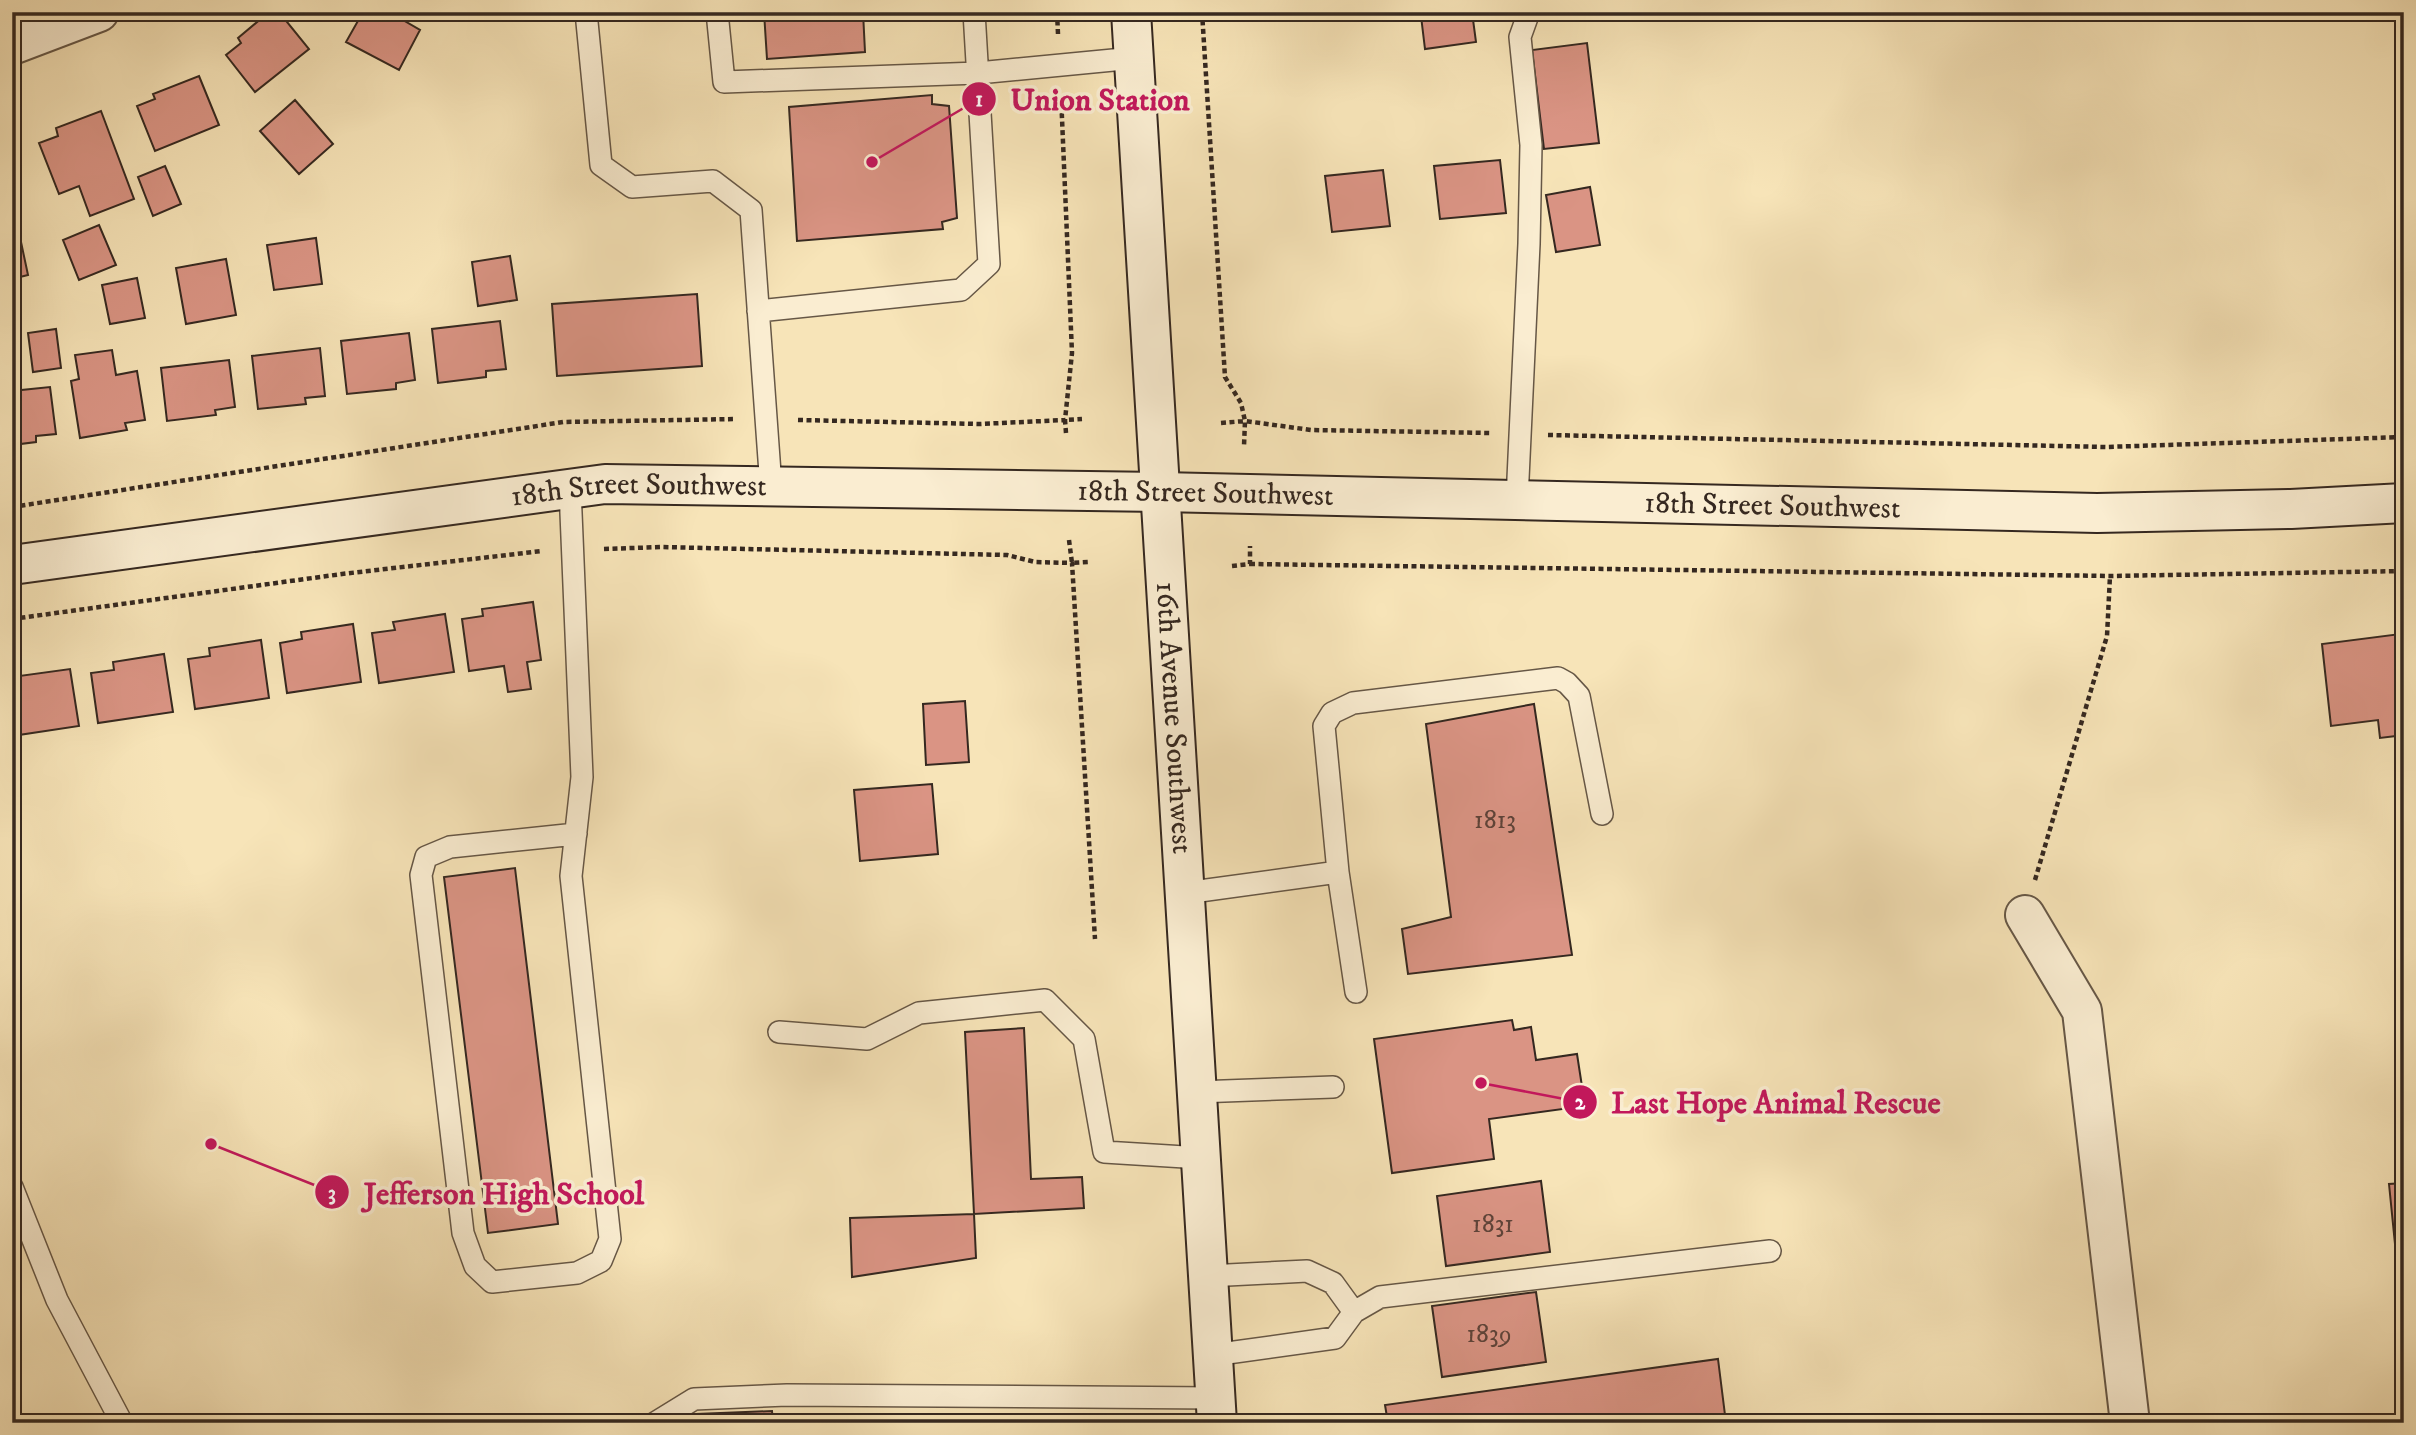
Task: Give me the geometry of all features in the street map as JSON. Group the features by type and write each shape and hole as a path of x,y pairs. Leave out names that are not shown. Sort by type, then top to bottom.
{"street":[{"path":"12,45 99,12"},
{"name":"16th Avenue Southwest","path":"1131,12 1216,1410"},
{"name":"18th Street Southwest","path":"12,565 605,484 1161,492 2096,513 2291,509 2404,503"},
{"path":"2025,915 2082,1011 2130,1423"}],"lane":[{"path":"586,12 600,165 632,187 713,181 751,210 771,487"},
{"path":"717,12 724,82 978,73 1134,58"},
{"path":"758,311 961,290 989,264 974,12"},
{"path":"1517,500 1531,145 1520,37 1530,12"},
{"path":"570,489 582,777 576,834 571,876 610,1239 601,1261 576,1273 492,1282 475,1266 463,1233 421,875 426,857 450,848 576,834"},
{"path":"1356,992 1338,872 1324,726 1332,713 1353,703 1558,678 1567,682 1580,696 1602,814"},
{"path":"1185,893 1338,872"},
{"path":"779,1032 867,1039 919,1013 1045,1000 1084,1039 1104,1152 1201,1158"},
{"path":"1197,1092 1333,1087"},
{"path":"12,1187 57,1300 122,1423"},
{"path":"1213,1355 1335,1338 1354,1312 1380,1297 1770,1251"},
{"path":"1208,1276 1307,1271 1333,1283 1354,1312"},
{"path":"655,1423 694,1399 787,1395 1216,1410"}],"path":[{"path":"1057,12 1072,353 1066,433"},
{"path":"1202,12 1225,377 1241,403 1245,421 1244,446"},
{"path":"12,507 563,422 766,420 980,424 1082,419"},
{"path":"1221,423 1245,421 1311,430 2106,447 2404,437"},
{"path":"1069,540 1096,939"},
{"path":"1250,546 1250,564"},
{"path":"12,619 342,574 539,551 661,547 979,554 1007,555 1035,562 1089,562"},
{"path":"1231,566 1250,564 2110,576 2404,571"},
{"path":"2025,915 2107,636 2110,576"}],"building":[{"path":"269,12 279,12 309,49 255,92 226,55 241,43 238,38"},
{"path":"363,12 389,12 420,30 399,70 346,42"},
{"path":"764,12 863,12 865,52 767,59"},
{"path":"1395,12 1472,12 1476,42 1425,49 1421,16 1396,19"},
{"path":"1587,43 1599,143 1544,149 1532,50"},
{"path":"199,76 219,125 155,151 137,106 155,99 153,94"},
{"path":"932,95 932,104 949,106 957,218 942,222 943,229 797,241 789,107"},
{"path":"295,100 333,144 299,174 260,131"},
{"path":"101,111 134,199 90,216 79,186 59,194 39,143 58,136 56,128"},
{"path":"1500,160 1506,213 1440,219 1434,166"},
{"path":"165,166 181,204 153,216 138,177"},
{"path":"1383,170 1390,226 1332,232 1325,176"},
{"path":"1590,187 1600,245 1556,252 1546,195"},
{"path":"99,225 116,265 79,280 63,240"},
{"path":"316,238 322,284 274,290 267,245"},
{"path":"21,242 28,275 12,279 12,243"},
{"path":"510,256 517,300 478,306 472,262"},
{"path":"226,259 236,315 186,324 176,268"},
{"path":"137,278 145,318 110,324 102,285"},
{"path":"697,294 702,366 557,376 552,304"},
{"path":"500,321 506,369 486,371 486,377 438,383 432,329"},
{"path":"56,329 61,368 33,372 28,333"},
{"path":"409,333 415,380 396,383 396,389 347,394 341,341"},
{"path":"320,348 325,396 305,398 306,404 258,409 252,356"},
{"path":"112,350 116,375 137,371 145,420 125,423 127,430 80,438 71,381 79,379 75,355"},
{"path":"229,360 235,407 215,410 216,415 167,421 161,368"},
{"path":"50,387 56,434 36,436 36,442 12,445 12,391"},
{"path":"533,602 541,660 527,662 531,689 508,692 504,666 469,671 462,619 483,616 482,609"},
{"path":"445,614 454,672 379,683 372,633 395,630 393,622"},
{"path":"353,624 361,682 287,693 280,643 302,639 301,632"},
{"path":"2400,634 2404,662 2404,735 2380,738 2378,720 2331,726 2322,644"},
{"path":"261,640 269,698 195,709 188,659 210,656 209,648"},
{"path":"164,654 173,712 98,723 91,673 114,670 113,662"},
{"path":"70,669 79,726 12,736 12,685 20,684 19,676"},
{"path":"965,701 969,762 926,765 923,704"},
{"path":"1534,704 1572,955 1408,974 1402,929 1451,917 1426,724"},
{"path":"932,784 938,854 860,861 854,790"},
{"path":"515,868 558,1224 488,1233 444,877"},
{"path":"1512,1020 1514,1030 1531,1027 1536,1060 1577,1054 1585,1106 1489,1119 1494,1159 1392,1173 1374,1039"},
{"path":"1024,1028 1031,1179 1082,1177 1084,1208 974,1214 965,1032"},
{"path":"1541,1181 1550,1252 1446,1266 1437,1196"},
{"path":"2404,1183 2404,1274 2398,1274 2389,1184"},
{"path":"974,1214 976,1258 852,1277 850,1218"},
{"path":"1536,1292 1546,1362 1442,1377 1432,1306"},
{"path":"1718,1359 1726,1423 1388,1423 1385,1405"},
{"path":"772,1411 773,1423 698,1423 697,1414"}],"place":[{"name":"Union Station","path":"872,162"},
{"name":"Last Hope Animal Rescue","path":"1481,1083"},
{"name":"Jefferson High School","path":"211,1144"}]}
